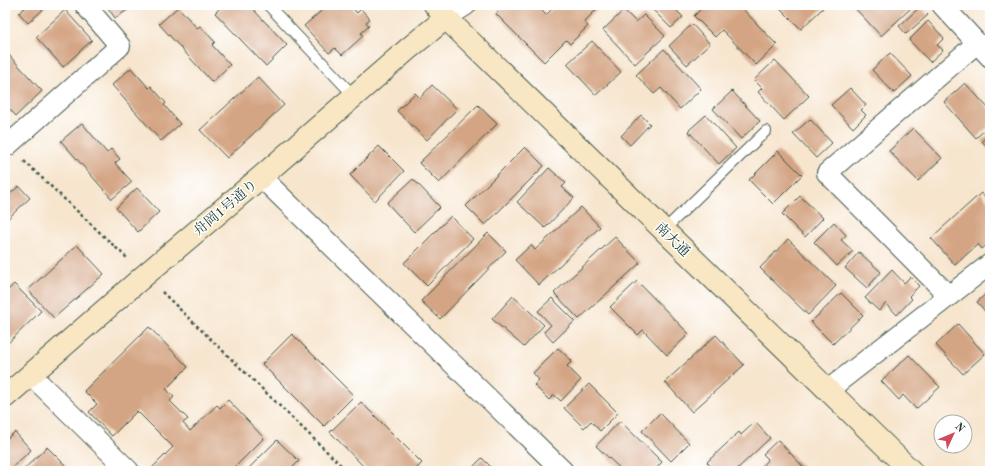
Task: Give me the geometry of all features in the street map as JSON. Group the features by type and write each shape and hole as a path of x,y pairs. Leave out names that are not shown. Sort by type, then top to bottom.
{"street":[{"path":"8,146 120,46 85,5"},
{"path":"441,12 466,5"},
{"path":"942,5 984,50 827,173 949,296"},
{"name":"舟岡1号通り","path":"5,397 408,49 441,12"},
{"name":"南大通","path":"441,12 912,471"},
{"path":"261,177 563,471"},
{"path":"828,390 990,264"},
{"path":"31,375 129,471"}],"lane":[{"path":"268,5 354,96"},
{"path":"664,230 766,131"}],"path":[{"path":"8,146 145,275 347,471"}],"building":[{"path":"23,5 44,5 46,7 28,23 19,13 25,8"},
{"path":"106,5 127,5 129,9 115,18"},
{"path":"223,5 249,5 287,45 266,66 215,13"},
{"path":"328,5 350,5 357,13 361,9 370,19 366,22 369,26 361,33 363,36 342,55 335,48 329,53 304,26"},
{"path":"505,5 536,5 546,15 554,7 551,5 601,5 584,22 588,26 570,44 566,40 544,62 496,14"},
{"path":"654,5 671,5 683,17 671,28 651,8"},
{"path":"705,5 739,5 777,45 756,65 722,30 715,37 694,16"},
{"path":"777,5 821,5 823,8 801,29"},
{"path":"852,5 907,5 910,9 881,36"},
{"path":"178,7 197,28 200,26 215,42 212,45 230,65 212,82 159,24"},
{"path":"920,7 928,15 906,34 899,26"},
{"path":"65,10 92,40 63,67 36,37"},
{"path":"624,10 636,22 644,15 665,36 635,64 603,30"},
{"path":"928,21 944,38 937,45 943,50 930,62 909,40"},
{"path":"692,24 710,44 687,65 669,46"},
{"path":"592,41 621,72 596,95 567,64"},
{"path":"664,49 701,89 680,109 661,88 654,94 636,75"},
{"path":"7,53 42,91 16,116 5,104 5,55"},
{"path":"890,53 912,76 894,93 872,70"},
{"path":"775,60 809,96 784,120 758,92 762,88 754,80"},
{"path":"131,68 149,88 151,86 166,103 164,105 180,124 161,141 112,85"},
{"path":"258,77 284,105 227,158 200,130"},
{"path":"965,83 990,110 990,125 976,138 944,102"},
{"path":"432,85 457,109 427,140 397,111 415,93 420,98"},
{"path":"850,88 866,105 861,110 866,115 853,128 831,105"},
{"path":"732,91 760,121 741,139 713,109"},
{"path":"478,105 497,124 439,183 419,163"},
{"path":"641,115 650,124 630,145 621,136"},
{"path":"706,115 736,148 719,164 688,131"},
{"path":"810,119 832,143 816,158 793,134"},
{"path":"82,123 107,153 111,149 120,159 115,163 132,182 112,199 61,141"},
{"path":"913,128 942,158 918,181 889,151"},
{"path":"990,134 990,151 982,141"},
{"path":"379,146 404,171 375,201 350,175"},
{"path":"525,147 544,166 485,225 466,206"},
{"path":"778,151 802,175 773,204 749,180"},
{"path":"549,168 566,183 562,187 574,198 545,228 517,202"},
{"path":"413,179 440,207 414,232 387,203"},
{"path":"19,186 30,198 5,221 5,198"},
{"path":"137,188 159,212 138,232 116,208"},
{"path":"981,193 990,203 990,242 982,249 978,244 955,265 931,238"},
{"path":"800,196 823,218 805,237 782,214"},
{"path":"581,207 600,227 539,285 515,260 531,245 535,250"},
{"path":"451,216 473,239 427,286 404,263"},
{"path":"834,222 846,235 841,240 853,251 837,266 814,242"},
{"path":"488,233 506,251 440,319 421,301"},
{"path":"615,237 640,263 579,319 554,293"},
{"path":"788,239 836,286 808,315 760,268"},
{"path":"77,245 104,274 54,318 28,290"},
{"path":"859,252 881,272 867,288 845,268"},
{"path":"892,270 904,283 910,277 919,286 909,296 912,299 897,315 886,303 879,311 865,298"},
{"path":"637,281 689,334 667,355 643,330 638,335 610,307"},
{"path":"14,284 41,311 5,346 5,293"},
{"path":"990,290 990,317 977,302"},
{"path":"841,293 863,315 833,344 811,322"},
{"path":"513,296 544,325 524,347 492,319"},
{"path":"552,298 575,321 553,342 544,332 551,325 538,311"},
{"path":"958,324 985,354 963,374 936,345"},
{"path":"149,327 188,367 166,389 174,397 170,401 188,419 183,423 190,431 217,405 220,408 228,400 264,438 231,471 149,471 173,447 137,411 112,436 89,412 97,404 84,391"},
{"path":"292,334 354,396 324,426 262,364"},
{"path":"716,335 744,365 692,412 665,382"},
{"path":"558,348 572,361 567,366 581,380 561,401 554,395 549,400 534,385 539,380 533,373"},
{"path":"909,355 940,387 916,409 903,395 899,400 881,381"},
{"path":"589,384 618,413 600,431 591,421 584,428 564,408"},
{"path":"361,402 422,463 414,471 368,471 330,432"},
{"path":"660,413 689,443 671,461 642,431"},
{"path":"620,421 662,462 654,471 623,471 596,446"},
{"path":"755,422 770,438 735,471 715,471 707,462 739,432 741,435"},
{"path":"15,432 31,450 8,471 5,471 5,440"},
{"path":"277,440 299,461 289,471 246,471"},
{"path":"778,440 807,471 765,471 761,467 768,459 763,454"},
{"path":"47,447 71,471 22,471"},
{"path":"482,458 495,471 469,471"}]}
